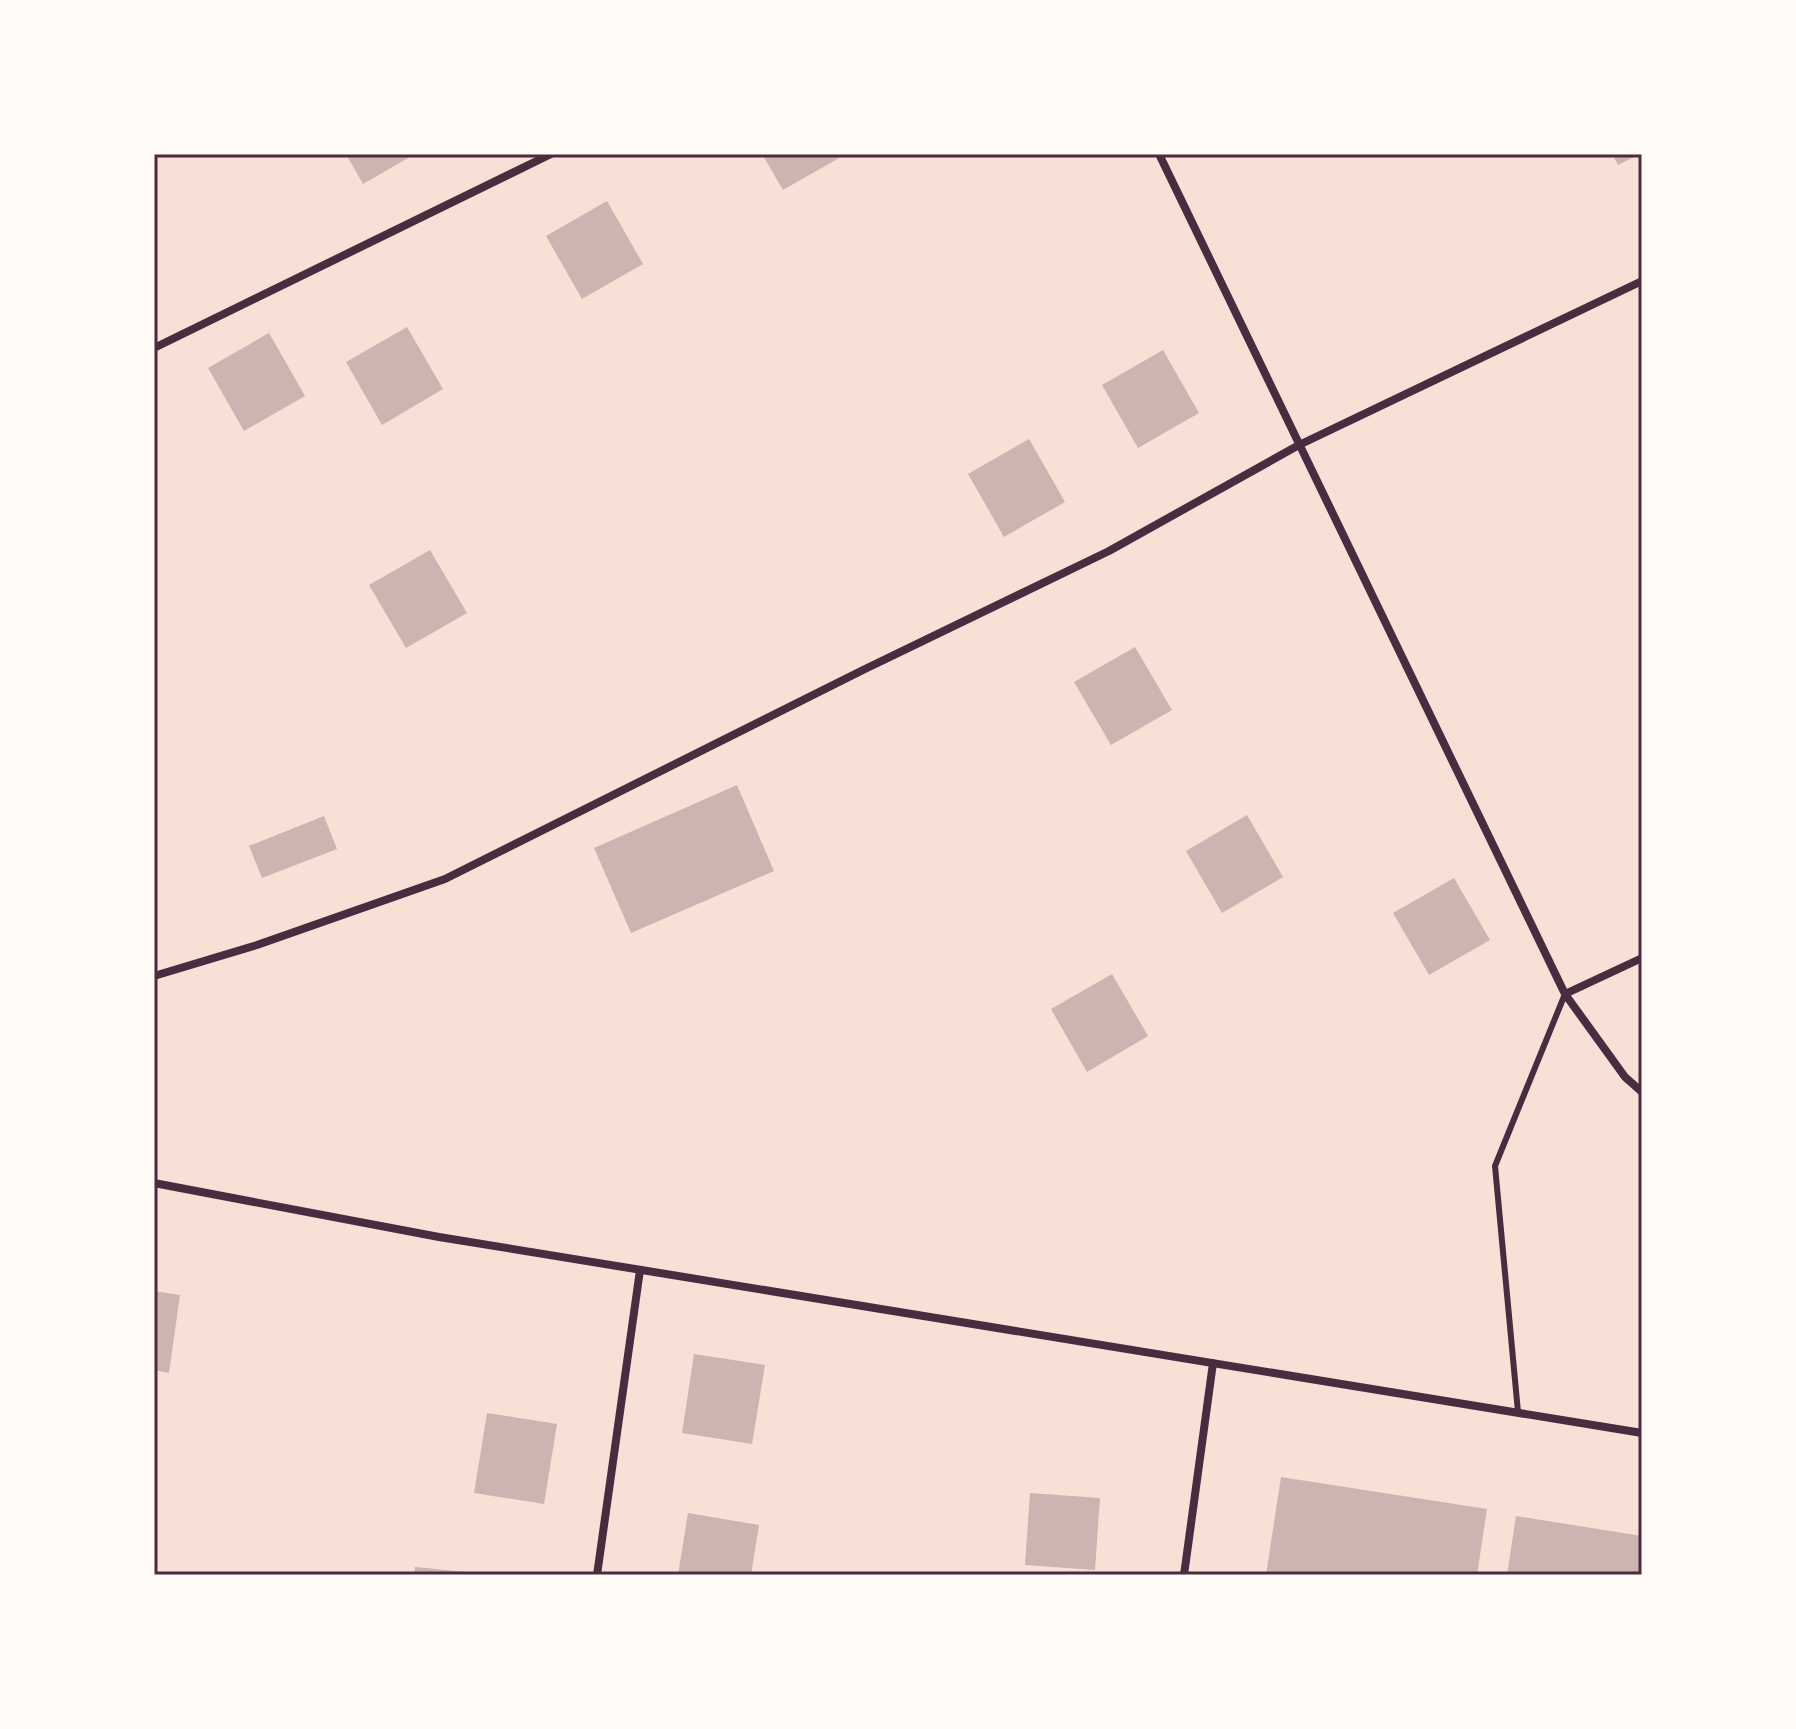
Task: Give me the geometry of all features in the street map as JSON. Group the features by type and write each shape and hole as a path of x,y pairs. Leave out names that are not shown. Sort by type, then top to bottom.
{"street":[{"path":"154,348 551,154"},
{"path":"1159,154 1565,994 1625,1077 1642,1092"},
{"path":"154,976 257,945 445,879 1109,551 1299,445 1642,281"},
{"path":"1565,994 1642,958"},
{"path":"154,1183 439,1237 1642,1433"},
{"path":"597,1575 640,1270"},
{"path":"1184,1575 1213,1363"}],"lane":[{"path":"1518,1412 1495,1166 1565,994"}],"building":[{"path":"346,154 415,154 363,184"},
{"path":"762,154 846,154 783,190"},
{"path":"1612,154 1640,154 1618,165"},
{"path":"607,201 643,264 582,299 546,236"},
{"path":"407,327 443,389 382,425 346,362"},
{"path":"269,333 305,396 244,431 208,368"},
{"path":"1163,350 1199,413 1138,448 1102,385"},
{"path":"1029,439 1065,502 1004,537 968,474"},
{"path":"430,550 467,613 406,648 369,585"},
{"path":"1135,647 1172,710 1111,745 1074,682"},
{"path":"737,785 774,871 631,933 594,848"},
{"path":"1247,815 1283,877 1222,913 1186,851"},
{"path":"324,816 337,849 262,878 249,846"},
{"path":"1454,878 1490,940 1429,975 1393,913"},
{"path":"1112,974 1148,1036 1087,1072 1051,1009"},
{"path":"154,1291 180,1295 169,1373 154,1370"},
{"path":"694,1354 765,1365 752,1444 682,1433"},
{"path":"487,1413 557,1424 544,1504 474,1493"},
{"path":"1281,1477 1487,1509 1477,1575 1266,1575"},
{"path":"1030,1493 1100,1498 1095,1570 1025,1565"},
{"path":"688,1513 759,1525 751,1575 678,1575"},
{"path":"1516,1516 1642,1536 1642,1575 1507,1575"},
{"path":"415,1567 477,1573 477,1575 414,1575"}]}
